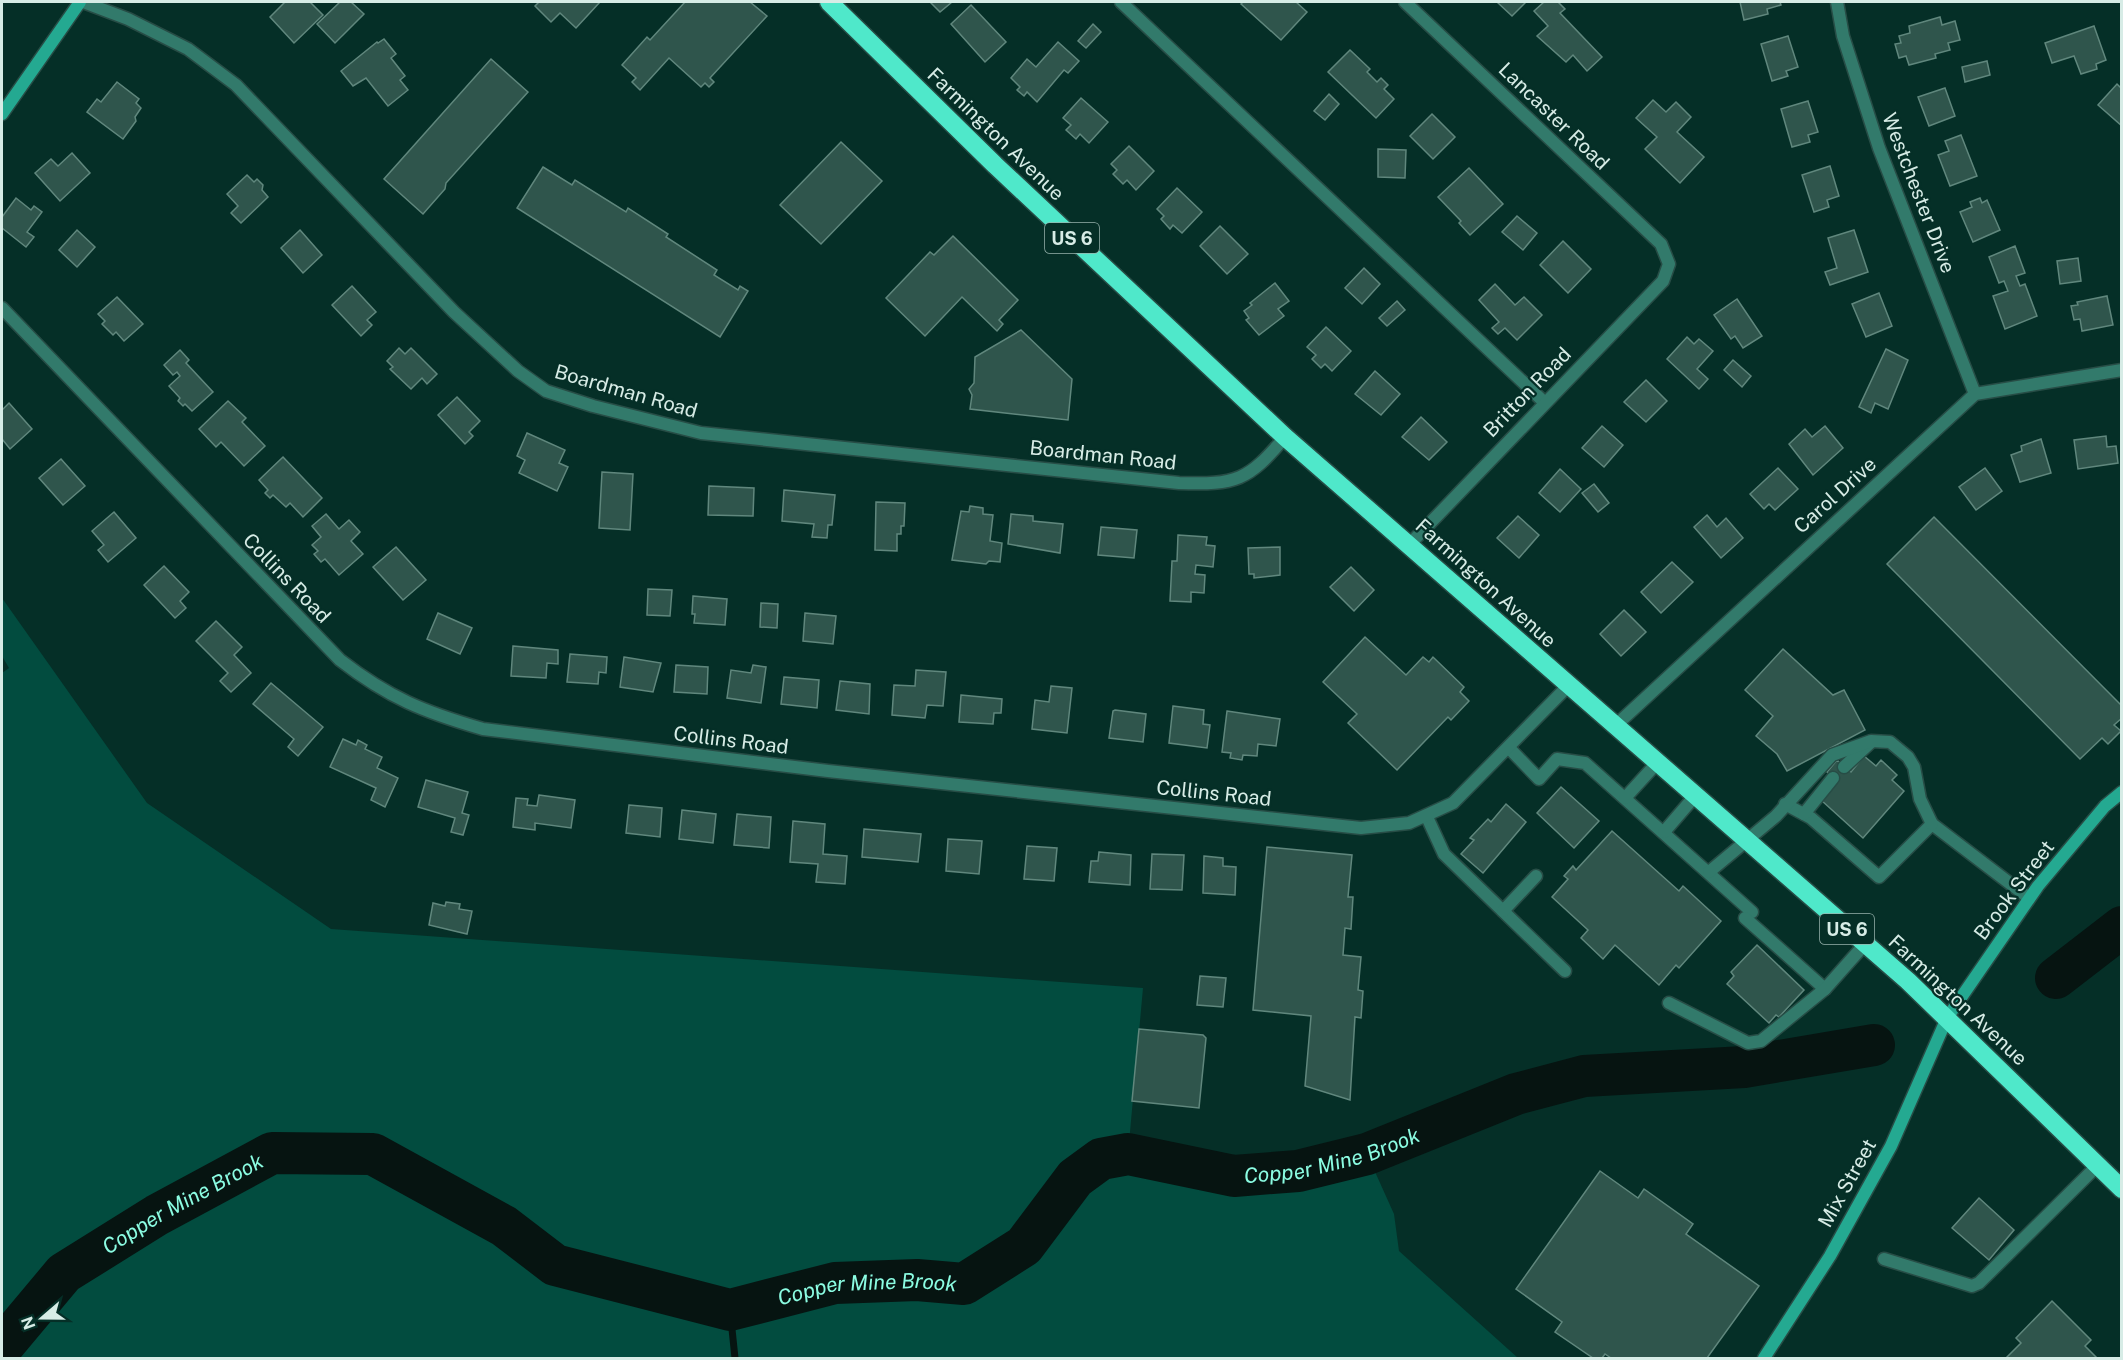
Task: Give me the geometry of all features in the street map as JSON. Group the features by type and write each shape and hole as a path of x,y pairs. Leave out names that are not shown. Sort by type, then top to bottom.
{"highway":[{"name":"Farmington Avenue","path":"829,2 995,165 1285,437 1614,727 1865,944 1947,1018 2121,1189"}],"main road":[{"path":"2,114 82,2"},
{"name":"Brook Street","path":"1947,1018 2029,898 2105,806 2121,792"},
{"name":"Mix Street","path":"1764,1359 1830,1256 1882,1162 1947,1018"}],"street":[{"name":"Boardman Road","path":"82,2 128,19 188,49 236,85 454,312 518,371 546,391 593,406 701,433 1179,483 1223,483 1239,479 1263,463 1285,437"},
{"path":"1121,2 1544,402"},
{"name":"Lancaster Road","path":"1405,2 1661,244 1669,264"},
{"name":"Westchester Drive","path":"1837,2 1844,36 1880,148 1975,394"},
{"name":"Britton Road","path":"1409,545 1544,402 1663,281 1669,264"},
{"name":"Collins Road","path":"2,308 340,660 392,697 429,713 483,729 572,741 1361,828 1400,825 1426,817 1453,803 1568,686"},
{"path":"1975,394 2121,370"},
{"name":"Carol Drive","path":"1614,727 1975,394"},
{"path":"1845,767 1871,741"},
{"path":"1709,872 1776,816 1832,755 1871,741 1890,742 1908,757 1914,767 1920,799 1932,824 2029,898"},
{"path":"1509,748 1539,779 1557,759 1585,763 1709,872 1748,915 1825,989"},
{"path":"1625,798 1657,763"},
{"path":"1804,814 1833,778"},
{"path":"1804,784 1821,793"},
{"path":"1664,832 1695,796"},
{"path":"1785,804 1811,818 1879,877 1932,824"},
{"path":"1426,817 1444,854 1565,971"},
{"path":"1503,911 1536,876"},
{"path":"1669,1003 1748,1043 1761,1041 1776,1032 1825,989 1865,944"},
{"path":"1884,1260 1972,1286 1979,1283 2098,1165"}],"green space":[{"path":"2,598 147,803 331,929 1143,988 1128,1154 1234,1176 1298,1171 1367,1154 1394,1214 1399,1251 1518,1358 2,1358 2,673 9,668 2,656"}],"building":[{"path":"285,2 310,2 323,15 294,43 270,17"},
{"path":"340,2 351,2 364,14 335,43 317,24"},
{"path":"539,2 600,2 576,28 560,13 551,22 535,6"},
{"path":"685,2 750,2 767,16 710,78 714,82 709,87 705,83 701,87 669,58 640,90 632,82 636,78 622,65 647,37 650,40"},
{"path":"930,2 952,2 940,12"},
{"path":"1243,2 1296,2 1307,12 1281,40 1241,4"},
{"path":"1497,2 1526,2 1512,16"},
{"path":"1544,2 1558,2 1565,9 1560,13 1602,57 1587,71 1573,55 1566,62 1537,36 1548,26 1534,11"},
{"path":"1740,2 1780,2 1781,5 1767,9 1768,14 1744,20"},
{"path":"971,5 1006,42 985,62 951,24"},
{"path":"1940,17 1942,25 1955,21 1960,40 1948,43 1950,50 1935,54 1936,58 1909,65 1906,56 1899,58 1895,44 1901,43 1899,36 1910,33 1909,26"},
{"path":"1093,24 1101,32 1086,48 1078,41"},
{"path":"2094,26 2106,60 2096,64 2097,69 2081,74 2074,56 2052,63 2045,43"},
{"path":"1788,36 1798,67 1786,71 1788,76 1772,81 1761,44"},
{"path":"384,39 396,54 391,58 405,76 400,80 408,90 388,106 366,78 353,86 341,71"},
{"path":"1058,42 1079,61 1068,73 1064,70 1037,102 1027,92 1024,96 1017,90 1020,87 1011,78 1027,59 1036,67"},
{"path":"1350,50 1370,69 1367,72 1377,82 1381,78 1388,85 1384,89 1394,99 1376,118 1328,72"},
{"path":"491,59 528,92 446,183 445,189 423,214 384,179"},
{"path":"1987,61 1990,75 1965,82 1962,67"},
{"path":"117,82 139,99 136,103 141,108 135,117 136,121 123,139 87,112 97,99 101,102"},
{"path":"2117,84 2122,89 2122,126 2098,105"},
{"path":"1945,88 1955,116 1929,126 1918,97"},
{"path":"1329,94 1339,104 1325,120 1314,111"},
{"path":"1081,98 1108,122 1089,143 1080,134 1076,139 1066,130 1071,125 1063,118"},
{"path":"1653,100 1666,112 1676,102 1691,117 1677,132 1704,157 1680,183 1645,149 1657,137 1636,118"},
{"path":"1808,101 1818,132 1808,135 1810,142 1792,147 1781,109"},
{"path":"1432,114 1455,137 1433,159 1410,136"},
{"path":"1961,135 1977,176 1950,186 1938,155 1949,151 1945,141"},
{"path":"841,142 882,181 821,244 780,205"},
{"path":"1129,146 1154,171 1136,190 1127,180 1123,184 1113,174 1117,170 1111,164"},
{"path":"1378,149 1406,150 1405,178 1378,177"},
{"path":"72,153 90,173 60,201 35,173 51,159 58,166"},
{"path":"1830,166 1839,196 1827,200 1829,207 1814,212 1802,175"},
{"path":"543,167 572,185 575,180 626,212 628,208 668,234 666,237 717,270 714,275 738,290 740,286 748,291 720,337 517,208"},
{"path":"1469,168 1503,204 1470,235 1459,223 1461,221 1438,197"},
{"path":"247,175 254,182 257,179 263,185 262,190 268,197 241,223 231,213 238,206 227,194"},
{"path":"1177,188 1202,212 1182,233 1173,225 1170,229 1161,219 1164,216 1157,209"},
{"path":"16,198 31,210 34,206 42,212 27,232 34,237 26,247 2,228 2,217"},
{"path":"1980,198 1982,203 1987,200 2000,230 1973,242 1960,212 1972,207 1970,202"},
{"path":"1517,216 1537,233 1523,250 1502,232"},
{"path":"1220,226 1248,254 1227,274 1200,246"},
{"path":"77,230 95,247 77,267 59,250"},
{"path":"300,230 322,255 303,273 281,248"},
{"path":"1854,230 1868,272 1830,285 1825,272 1837,268 1828,238"},
{"path":"953,236 1018,300 999,320 1003,324 997,331 962,297 925,336 886,298 930,252 934,255"},
{"path":"1563,241 1591,269 1568,293 1540,265"},
{"path":"2015,246 2025,273 2016,276 2020,286 2025,284 2037,316 2005,329 1993,296 2008,291 2004,281 1999,283 1989,257"},
{"path":"2078,258 2081,281 2060,284 2057,261"},
{"path":"1364,268 1380,284 1362,304 1345,288"},
{"path":"1275,283 1289,301 1278,309 1284,316 1259,335 1246,320 1249,318 1244,311 1252,305 1250,303"},
{"path":"1495,284 1515,305 1524,297 1542,315 1517,340 1505,328 1498,334 1492,328 1499,322 1479,300"},
{"path":"352,286 376,312 367,320 372,325 361,336 332,305"},
{"path":"1879,293 1892,326 1866,337 1852,304"},
{"path":"2107,296 2113,325 2082,331 2080,319 2074,320 2071,306 2078,305 2077,302"},
{"path":"117,297 143,324 124,341 116,332 113,335 102,324 105,321 98,314"},
{"path":"1737,299 1762,336 1743,348 1735,336 1731,339 1714,315"},
{"path":"1397,301 1405,310 1387,326 1379,318"},
{"path":"1326,327 1351,351 1332,371 1325,364 1321,368 1312,359 1316,355 1307,347"},
{"path":"1021,330 1072,379 1068,420 970,409 972,395 969,389 974,383 975,357"},
{"path":"1687,337 1694,344 1699,339 1713,351 1697,369 1708,379 1699,389 1667,359"},
{"path":"399,348 405,354 411,348 437,374 427,384 422,378 411,389 390,369 393,367 387,361"},
{"path":"1886,349 1908,360 1888,409 1875,403 1871,413 1859,407"},
{"path":"180,350 189,360 186,363 213,392 192,411 178,401 180,398 169,386 180,376 177,372 173,375 164,365"},
{"path":"1733,360 1751,376 1742,387 1724,370"},
{"path":"1375,371 1400,394 1381,415 1355,394"},
{"path":"1646,380 1667,401 1646,422 1624,402"},
{"path":"457,397 480,421 469,432 473,436 465,444 438,415"},
{"path":"228,401 246,418 242,422 265,446 244,466 221,442 216,447 199,429"},
{"path":"9,403 32,429 10,449 2,439 2,410"},
{"path":"1421,417 1447,442 1429,460 1402,437"},
{"path":"1602,426 1623,445 1604,467 1582,448"},
{"path":"1825,426 1843,448 1813,475 1789,444 1805,429 1812,437"},
{"path":"527,433 565,450 559,463 568,467 557,491 519,473 525,460 517,456"},
{"path":"2106,436 2107,447 2116,446 2118,463 2078,469 2074,440"},
{"path":"2041,439 2051,473 2020,482 2011,455 2022,451 2021,446"},
{"path":"283,457 322,498 303,517 290,503 286,507 273,495 270,498 265,493 268,490 259,480"},
{"path":"61,459 85,486 63,505 39,478"},
{"path":"1778,468 1798,489 1775,510 1769,504 1764,509 1750,494"},
{"path":"1985,468 2002,491 1976,510 1959,487"},
{"path":"1560,469 1581,489 1560,512 1539,493"},
{"path":"602,472 633,474 630,530 599,528"},
{"path":"1594,484 1609,503 1598,512 1582,493"},
{"path":"709,486 754,488 753,516 708,515"},
{"path":"784,490 835,495 832,525 828,525 827,538 812,537 814,524 782,521"},
{"path":"876,502 905,503 904,526 901,526 901,534 897,534 897,551 875,550"},
{"path":"970,506 983,508 983,514 993,515 990,541 1002,543 1000,562 989,561 986,564 952,560 961,511 969,512"},
{"path":"114,512 136,538 108,562 98,550 104,545 92,531"},
{"path":"326,514 339,529 349,520 360,532 351,541 363,554 339,575 325,559 321,562 314,554 318,551 312,545 321,537 312,526"},
{"path":"1011,514 1033,516 1033,521 1063,524 1060,553 1008,544"},
{"path":"1707,515 1717,527 1726,518 1743,538 1721,558 1694,527"},
{"path":"1518,516 1539,535 1519,558 1497,538"},
{"path":"1934,517 2122,706 2122,718 2114,725 2121,731 2108,744 2102,738 2080,759 1887,564"},
{"path":"1101,527 1137,530 1134,558 1098,555"},
{"path":"1178,535 1207,537 1206,545 1215,546 1213,567 1196,565 1195,574 1205,575 1204,593 1191,592 1191,602 1170,601 1172,561 1177,561"},
{"path":"396,547 426,580 403,600 373,567"},
{"path":"1280,547 1280,575 1254,578 1254,574 1249,574 1248,548"},
{"path":"1672,562 1693,582 1661,613 1641,592"},
{"path":"164,566 189,592 180,601 186,608 175,618 144,585"},
{"path":"1351,567 1374,590 1354,611 1330,587"},
{"path":"648,589 672,590 670,616 647,615"},
{"path":"693,596 727,599 725,625 694,623"},
{"path":"761,603 778,604 777,628 760,627"},
{"path":"1624,610 1646,632 1621,656 1600,634"},
{"path":"438,613 472,628 460,654 427,639"},
{"path":"805,613 836,616 833,644 803,641"},
{"path":"216,621 242,647 234,655 251,673 231,692 220,681 228,673 196,641"},
{"path":"1365,637 1406,675 1423,657 1429,662 1433,657 1464,687 1460,692 1469,701 1451,720 1448,717 1397,770 1348,723 1357,714 1323,682"},
{"path":"513,646 558,650 558,664 547,663 546,678 511,676"},
{"path":"1783,649 1833,695 1844,690 1865,730 1787,771 1777,754 1756,736 1773,716 1745,690"},
{"path":"570,654 607,657 606,673 599,672 598,684 567,682"},
{"path":"624,657 661,663 653,692 620,687"},
{"path":"676,665 708,667 707,694 674,692"},
{"path":"753,665 766,667 761,703 727,698 731,670 751,673"},
{"path":"916,670 946,672 943,706 927,705 925,718 892,715 894,685 915,686"},
{"path":"784,677 819,680 817,708 781,704"},
{"path":"840,681 870,684 869,714 836,710"},
{"path":"271,683 323,727 298,756 288,747 294,739 253,704"},
{"path":"1051,686 1072,688 1067,733 1032,729 1035,700 1049,702"},
{"path":"961,695 1002,699 1001,713 994,713 993,724 959,722"},
{"path":"1173,706 1204,710 1203,724 1210,725 1207,748 1169,743"},
{"path":"1115,710 1146,714 1143,742 1109,738"},
{"path":"1227,711 1280,719 1276,746 1258,744 1257,756 1243,755 1242,760 1230,758 1231,753 1222,752"},
{"path":"343,739 356,745 358,740 367,745 365,749 382,757 377,768 398,778 385,807 371,800 376,788 330,767"},
{"path":"1864,756 1876,766 1881,760 1897,775 1892,780 1904,791 1863,838 1821,800 1838,782 1827,772 1837,760 1851,772"},
{"path":"426,780 468,792 462,813 469,815 463,835 451,832 455,818 418,807"},
{"path":"1561,787 1599,821 1574,848 1537,813"},
{"path":"539,795 575,800 571,828 535,823 535,830 513,827 516,798 528,799 527,805 537,806"},
{"path":"1506,804 1526,822 1483,873 1461,854 1474,840 1470,838 1488,819 1491,822"},
{"path":"629,805 662,808 660,837 626,833"},
{"path":"682,810 716,814 713,843 679,839"},
{"path":"737,814 771,817 769,848 734,845"},
{"path":"793,821 825,824 823,854 847,856 845,884 816,882 818,864 790,862"},
{"path":"864,829 921,834 918,862 862,857"},
{"path":"1612,831 1679,891 1683,886 1721,921 1679,968 1676,965 1659,985 1615,945 1603,959 1581,938 1588,930 1552,897 1568,879 1564,876 1573,866 1576,870"},
{"path":"948,839 982,841 979,874 946,871"},
{"path":"1027,846 1057,848 1054,881 1024,879"},
{"path":"1267,847 1352,855 1348,897 1353,897 1351,929 1345,928 1343,955 1361,957 1358,990 1363,991 1361,1018 1355,1017 1350,1100 1305,1086 1311,1016 1253,1010"},
{"path":"1099,852 1131,855 1130,885 1089,882 1091,861 1098,861"},
{"path":"1152,854 1184,855 1182,890 1150,889"},
{"path":"1204,856 1223,858 1223,866 1236,867 1235,895 1203,893"},
{"path":"446,902 460,904 459,909 472,911 467,934 429,925 433,903 445,906"},
{"path":"1757,945 1804,990 1779,1017 1776,1015 1769,1023 1727,984 1734,976 1731,972"},
{"path":"1200,976 1226,978 1223,1007 1197,1005"},
{"path":"1139,1029 1203,1035 1206,1038 1199,1108 1132,1101"},
{"path":"1600,1171 1638,1198 1644,1189 1693,1224 1686,1234 1759,1286 1707,1358 1611,1358 1605,1354 1602,1358 1593,1358 1555,1332 1562,1322 1516,1289"},
{"path":"1979,1198 2014,1230 1989,1260 1952,1228"},
{"path":"2052,1301 2091,1340 2085,1346 2097,1358 2006,1358 2021,1343 2016,1338"}],"waterway":[{"name":"Copper Mine Brook","path":"2056,978 2122,927"},
{"name":"Copper Mine Brook","path":"2,1347 64,1273 157,1215 272,1153 373,1154 504,1226 555,1265 730,1310 835,1283 917,1280 964,1284 1024,1246 1075,1178 1101,1159 1128,1154 1234,1176 1298,1171 1367,1154 1516,1094 1584,1076 1744,1067 1874,1045"},
{"path":"730,1310 735,1358"}]}
